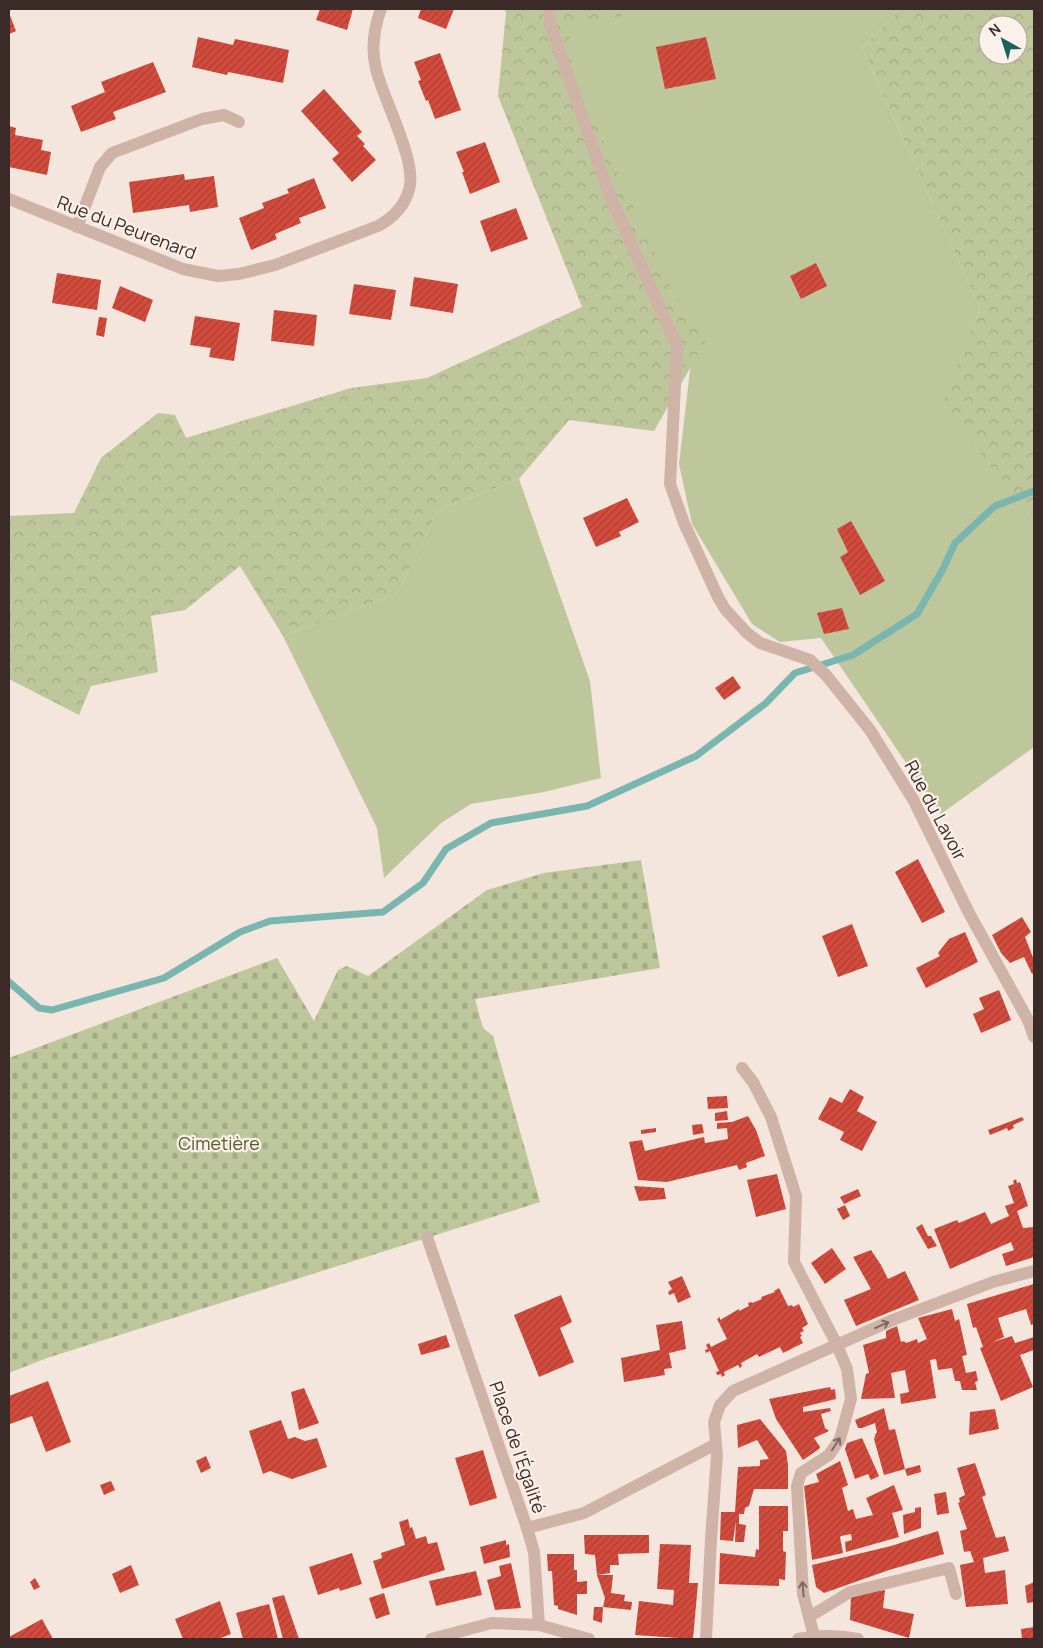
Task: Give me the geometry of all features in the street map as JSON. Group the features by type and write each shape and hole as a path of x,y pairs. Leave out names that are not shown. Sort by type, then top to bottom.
{"street":[{"name":"Rue du Peurenard","path":"9,199 183,269 218,276 239,274 276,265 378,226 398,212 410,188 411,176 404,148 376,69 374,37 381,9"},
{"name":"Rue du Lavoir","path":"550,9 550,24 610,196 677,346 670,484 684,523 718,597 725,609 747,633 760,643 810,660 826,674 870,730 914,801 969,913 1028,1020 1034,1037"},
{"path":"76,227 100,167 112,153 202,120 224,116 239,122"},
{"path":"742,1068 753,1082 771,1117 796,1196 794,1262 837,1345 847,1370 851,1399 840,1439 829,1455 801,1473 797,1486 803,1594 814,1636"},
{"name":"Place de l'Égalité","path":"427,1237 527,1528 584,1513 716,1444"},
{"path":"706,1639 710,1539 717,1455 714,1422 720,1405 733,1391 895,1319 984,1285 1034,1271"},
{"path":"527,1528 534,1552 540,1625"},
{"path":"809,1617 850,1592 949,1568 956,1594"},
{"path":"431,1639 492,1623 540,1625 590,1639"},
{"path":"798,1639 832,1635 858,1639"}],"green space":[{"path":"504,9 655,9 569,27 573,76 674,295 708,337 654,431 569,420 519,479 438,510 397,594 283,636 240,566 185,610 151,616 158,672 91,686 79,715 9,679 9,516 74,513 101,458 158,413 175,415 186,438 351,388 427,378 582,307 498,96 506,12"},
{"path":"509,9 900,9 862,48 980,309 943,405 1034,523 1034,747 941,814 821,638 780,642 752,624 692,524 679,464 694,336"},
{"path":"900,9 1034,9 1034,523 942,405 980,309 862,48"},
{"path":"519,479 590,681 601,778 544,792 471,804 441,823 384,878 377,828 283,636 397,594 438,510"},
{"name":"Cimetière","path":"641,860 660,968 475,999 483,1028 493,1036 540,1202 47,1358 9,1373 9,1058 277,958 314,1021 338,970 347,966 368,976 487,890 544,873"}],"building":[{"path":"320,9 353,9 347,30 316,20"},
{"path":"421,9 454,9 446,29 418,18"},
{"path":"9,13 16,31 9,34"},
{"path":"198,37 233,45 235,39 289,50 283,83 228,72 227,75 192,67"},
{"path":"706,37 716,79 665,89 656,47"},
{"path":"440,53 461,110 435,119 418,81 421,80 414,62"},
{"path":"153,62 166,92 113,112 116,119 81,132 71,106 105,92 101,82"},
{"path":"324,89 362,132 357,136 365,144 363,146 376,160 352,182 332,159 339,153 301,111"},
{"path":"9,126 16,128 15,135 43,140 41,150 51,152 47,175 9,167"},
{"path":"485,142 500,182 470,194 456,152"},
{"path":"184,174 185,180 214,176 218,207 190,212 189,205 133,213 129,182"},
{"path":"314,178 326,208 299,218 301,223 275,234 277,239 251,250 239,218 264,208 262,203 289,193 287,189"},
{"path":"516,208 528,239 491,252 480,221"},
{"path":"816,263 827,286 801,299 790,276"},
{"path":"57,273 101,280 97,310 52,303"},
{"path":"414,277 458,284 453,313 410,306"},
{"path":"354,284 396,290 391,320 349,314"},
{"path":"120,286 153,300 145,322 112,308"},
{"path":"274,310 317,315 314,346 271,341"},
{"path":"195,316 240,323 234,361 209,357 211,348 190,345"},
{"path":"99,317 107,318 104,337 96,335"},
{"path":"627,498 639,522 619,532 621,536 596,547 583,518"},
{"path":"851,521 885,581 860,595 840,557 848,552 837,529"},
{"path":"842,608 849,629 824,634 817,613"},
{"path":"733,676 741,688 724,700 715,688"},
{"path":"918,859 945,912 922,923 895,872"},
{"path":"1022,917 1031,932 1025,937 1034,960 1034,973 1032,974 1024,957 1010,963 1001,953 992,935"},
{"path":"852,924 868,966 838,977 822,936"},
{"path":"965,932 978,962 926,988 916,968 940,956 938,953 949,939"},
{"path":"999,990 1011,1020 981,1033 973,1014 984,1009 979,998"},
{"path":"850,1089 864,1097 857,1111 877,1122 862,1151 840,1140 844,1132 818,1119 830,1097 842,1103"},
{"path":"727,1096 728,1108 708,1109 707,1097"},
{"path":"727,1111 728,1120 715,1121 715,1113"},
{"path":"748,1116 756,1130 765,1156 746,1163 747,1167 739,1170 737,1165 667,1182 638,1180 629,1142 642,1140 645,1151 704,1137 705,1143 728,1139 727,1128 717,1129 717,1123 732,1122"},
{"path":"1022,1117 1024,1120 1013,1125 1014,1128 1008,1131 1007,1128 990,1135 988,1130"},
{"path":"702,1124 704,1133 693,1135 692,1125"},
{"path":"656,1128 656,1132 641,1134 641,1130"},
{"path":"777,1174 786,1209 756,1217 747,1180"},
{"path":"1016,1179 1017,1183 1020,1182 1028,1206 1017,1211 1023,1228 1034,1227 1034,1257 1006,1266 1002,1254 1014,1250 1011,1242 950,1269 934,1229 957,1220 959,1223 985,1212 991,1224 1009,1216 1005,1206 1014,1203 1008,1186 1014,1184 1013,1181"},
{"path":"634,1186 664,1188 666,1199 639,1201"},
{"path":"858,1189 861,1196 844,1204 840,1197"},
{"path":"845,1205 850,1216 843,1220 837,1209"},
{"path":"922,1224 928,1236 931,1236 937,1246 928,1249 916,1228"},
{"path":"832,1248 846,1269 825,1284 811,1263"},
{"path":"871,1250 888,1279 905,1271 919,1300 856,1326 844,1300 871,1289 853,1257"},
{"path":"682,1276 691,1297 678,1303 674,1293 669,1295 668,1292 672,1289 668,1282"},
{"path":"1034,1284 1034,1324 1031,1325 1026,1309 998,1318 1004,1337 993,1342 1012,1336 1015,1343 1034,1337 1034,1350 1020,1355 1033,1387 1001,1401 980,1348 983,1347 976,1327 973,1328 967,1304"},
{"path":"779,1288 788,1306 792,1305 793,1307 799,1304 808,1324 802,1328 804,1331 800,1333 803,1343 783,1353 780,1347 759,1357 757,1354 741,1363 742,1366 740,1368 738,1365 724,1372 725,1375 722,1377 721,1374 717,1375 716,1372 719,1371 710,1351 706,1353 705,1350 708,1349 706,1345 709,1343 711,1347 727,1339 717,1319 720,1317 720,1320 739,1309 739,1311 749,1306 748,1303 762,1299 761,1297 775,1292"},
{"path":"561,1295 572,1322 560,1328 574,1362 539,1377 514,1315"},
{"path":"952,1309 955,1321 959,1319 967,1355 962,1356 966,1373 976,1371 978,1381 975,1382 977,1390 962,1390 960,1381 955,1381 952,1368 938,1370 936,1359 930,1360 936,1398 901,1404 900,1394 909,1392 905,1370 891,1373 895,1398 861,1399 866,1374 869,1373 863,1345 886,1338 886,1331 897,1326 901,1342 904,1341 906,1343 917,1339 918,1343 927,1339 918,1318"},
{"path":"682,1321 686,1349 669,1353 672,1368 664,1369 665,1375 624,1382 621,1358 660,1350 656,1325"},
{"path":"446,1335 450,1347 421,1355 418,1344"},
{"path":"48,1381 71,1442 46,1452 32,1416 10,1424 9,1396"},
{"path":"830,1387 831,1390 835,1389 836,1399 803,1407 803,1412 830,1408 831,1411 821,1414 825,1428 829,1431 814,1438 820,1447 819,1449 803,1460 776,1419 769,1399"},
{"path":"304,1388 319,1423 299,1430 291,1392"},
{"path":"884,1408 889,1430 895,1429 905,1469 884,1475 874,1439 877,1433 875,1423 858,1428 855,1420"},
{"path":"995,1409 999,1429 969,1435 970,1412"},
{"path":"760,1419 786,1451 788,1489 754,1489 749,1506 745,1508 744,1514 739,1514 739,1524 746,1525 744,1542 735,1542 736,1521 733,1541 720,1540 721,1512 735,1512 738,1467 760,1466 760,1460 769,1459 757,1440 738,1448 737,1425"},
{"path":"281,1420 288,1439 295,1437 305,1441 317,1438 327,1467 292,1479 270,1471 263,1474 249,1431"},
{"path":"862,1438 879,1476 871,1480 868,1474 855,1479 845,1449 847,1443"},
{"path":"483,1450 497,1498 470,1506 455,1458"},
{"path":"206,1456 211,1468 201,1473 196,1461"},
{"path":"840,1461 848,1485 842,1488 848,1511 853,1509 856,1519 873,1515 866,1498 894,1485 903,1510 892,1513 899,1537 846,1552 845,1542 852,1540 851,1534 841,1536 843,1553 812,1560 804,1486 819,1482 816,1474"},
{"path":"975,1463 986,1495 982,1497 996,1538 1005,1536 1009,1551 983,1558 985,1573 1005,1570 1008,1604 966,1607 960,1565 974,1562 970,1551 964,1552 960,1531 967,1529 958,1503 960,1502 959,1498 965,1495 957,1468"},
{"path":"920,1465 921,1472 907,1476 905,1469"},
{"path":"111,1481 115,1490 104,1495 100,1485"},
{"path":"946,1492 949,1513 937,1515 934,1494"},
{"path":"759,1506 788,1506 788,1531 783,1531 783,1551 786,1552 785,1580 779,1579 779,1586 719,1584 720,1553 755,1557 756,1549 759,1550"},
{"path":"921,1507 921,1528 904,1534 903,1515 915,1512 915,1508"},
{"path":"408,1519 416,1539 426,1536 428,1544 437,1542 445,1570 382,1589 373,1561 382,1558 381,1553 405,1545 399,1522"},
{"path":"938,1531 944,1554 889,1570 824,1593 816,1587 812,1565 891,1546"},
{"path":"584,1535 649,1535 649,1553 618,1554 619,1565 610,1565 610,1573 597,1575 595,1555 585,1554"},
{"path":"506,1540 506,1545 509,1544 510,1557 484,1564 480,1547"},
{"path":"660,1544 691,1545 689,1583 698,1583 693,1639 635,1635 639,1601 673,1605 674,1590 657,1589"},
{"path":"352,1553 362,1584 340,1591 339,1588 318,1595 309,1567"},
{"path":"547,1554 574,1554 574,1570 577,1570 577,1582 587,1581 587,1594 577,1594 577,1615 558,1609 558,1606 554,1605 552,1571 548,1571"},
{"path":"511,1563 521,1608 495,1610 487,1580 501,1576 499,1566"},
{"path":"131,1565 139,1585 120,1593 112,1574"},
{"path":"476,1571 482,1595 436,1606 429,1581"},
{"path":"597,1575 613,1575 611,1593 625,1595 624,1601 632,1602 631,1610 603,1607 605,1598"},
{"path":"35,1578 40,1587 34,1590 30,1582"},
{"path":"1034,1582 1034,1602 1027,1603 1025,1586"},
{"path":"885,1590 883,1608 914,1614 909,1638 850,1620 851,1595"},
{"path":"384,1593 390,1614 376,1619 369,1598"},
{"path":"284,1595 299,1639 283,1639 272,1598"},
{"path":"220,1601 231,1634 218,1639 183,1639 175,1619"},
{"path":"269,1604 278,1639 243,1639 236,1613"},
{"path":"594,1607 603,1607 602,1623 593,1620"},
{"path":"42,1619 53,1639 9,1639 9,1637"},
{"path":"1034,1627 1034,1639 1022,1639 1021,1629"}],"waterway":[{"path":"9,982 39,1008 52,1010 164,978 240,932 270,921 383,912 423,883 446,849 491,823 587,806 696,756 766,703 795,673 853,655 917,614 943,569 955,543 995,506 1034,491"}]}
